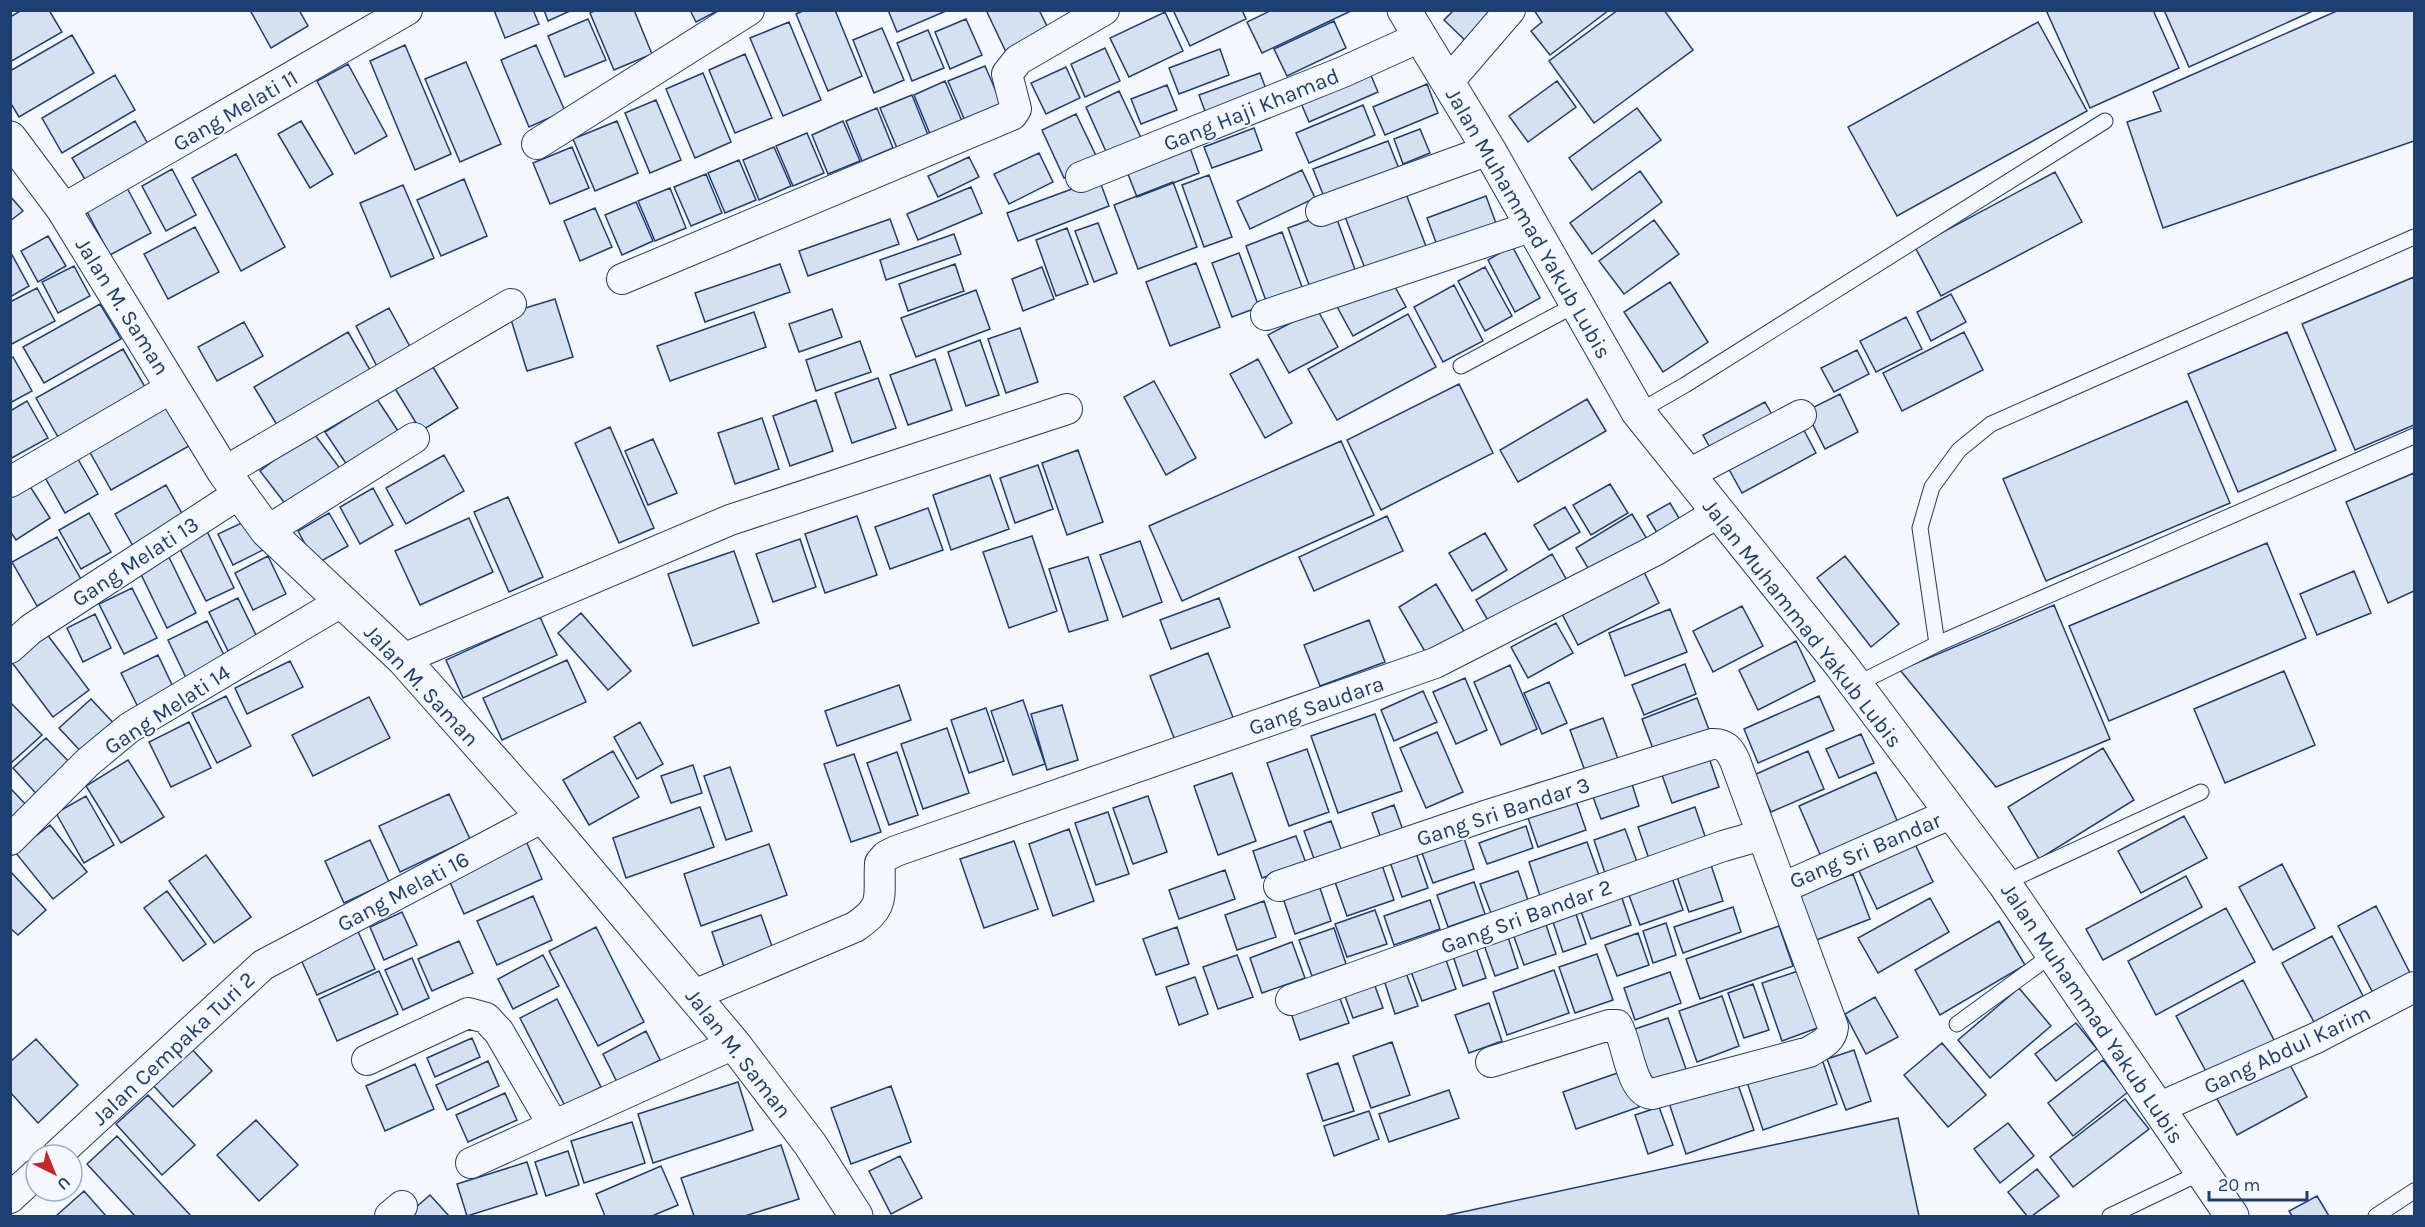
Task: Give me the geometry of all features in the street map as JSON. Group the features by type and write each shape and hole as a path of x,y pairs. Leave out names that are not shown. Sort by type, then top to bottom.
{"main road":[{"name":"Jalan Muhammad Yakub Lubis","path":"1410,18 1533,226 1638,412 1855,685 2004,883 2232,1216"},
{"name":"Jalan M. Saman","path":"10,138 63,209 232,483 267,531 403,658 543,817 734,1044 810,1144 856,1216"}],"street":[{"name":"Gang Melati 11","path":"63,209 372,20 406,10"},
{"path":"537,144 748,10"},
{"path":"622,279 1006,118 1016,109 1007,74 1011,66 1104,10"},
{"path":"1448,82 1510,10"},
{"name":"Gang Haji Khamad","path":"1081,177 1333,76 1410,18"},
{"path":"1321,211 1489,150"},
{"path":"1266,315 1533,226"},
{"name":"Gang Melati 13","path":"21,638 232,483 511,304"},
{"path":"10,483 173,387"},
{"path":"403,658 730,520 1067,409"},
{"path":"1687,475 1801,415"},
{"path":"267,531 414,438"},
{"name":"Gang Saudara","path":"694,996 855,927 867,919 878,907 881,891 880,863 886,856 896,851 1434,663 1656,550 1717,513"},
{"name":"Gang Melati 14","path":"10,840 88,762 129,728 341,602"},
{"name":"Gang Sri Bandar 3","path":"1279,886 1485,816 1712,744 1720,744 1727,748"},
{"name":"Gang Sri Bandar","path":"1727,748 1735,761 1782,888 1952,813"},
{"name":"Gang Melati 16","path":"263,965 543,817"},
{"name":"Gang Sri Bandar 2","path":"1291,1000 1723,846 1762,835"},
{"path":"1491,1062 1609,1025 1617,1025 1623,1035 1637,1086 1645,1093 1652,1094 1809,1052 1827,1042 1833,1035 1833,1027 1782,888"},
{"name":"Jalan Cempaka Turi 2","path":"70,1143 263,965"},
{"name":"Gang Abdul Karim","path":"2158,1108 2316,1038 2415,987"},
{"path":"367,1060 468,1013 486,1018 499,1032 553,1125"},
{"path":"471,1163 734,1044"},
{"path":"10,1198 24,1185"}],"lane":[{"path":"1638,412 1685,385 2105,121"},
{"path":"1937,644 1920,528 1932,487 1959,450 1991,424 2415,237"},
{"path":"1461,366 1577,304"},
{"path":"1855,685 1937,644 2415,436"},
{"path":"2004,883 2201,792"},
{"path":"1957,1024 2053,954"},
{"path":"2110,1216 2202,1172"},
{"path":"2376,1216 2415,1191"}],"building":[{"path":"22,10 49,10 62,32 10,62 10,17"},
{"path":"250,10 299,10 308,26 271,48"},
{"path":"494,10 533,10 539,24 505,38"},
{"path":"544,10 572,10 548,21"},
{"path":"596,10 634,10 652,54 614,70 590,13"},
{"path":"690,10 719,10 696,22"},
{"path":"805,10 835,10 862,76 828,91 796,14"},
{"path":"888,10 946,10 946,11 897,32"},
{"path":"986,10 1039,10 1049,30 1006,52"},
{"path":"1173,10 1242,10 1246,19 1190,46"},
{"path":"1272,10 1353,10 1262,53 1247,22"},
{"path":"1454,10 1487,10 1496,20 1471,46 1444,20"},
{"path":"1534,10 1609,10 1550,55 1531,31 1542,22"},
{"path":"1618,10 1664,10 1693,50 1594,123 1549,61"},
{"path":"2046,10 2153,10 2179,68 2090,108"},
{"path":"2164,10 2315,10 2189,67"},
{"path":"2339,10 2414,10 2414,141 2163,228 2127,122 2161,111 2153,92"},
{"path":"1165,12 1183,51 1129,77 1110,38"},
{"path":"588,19 606,60 565,77 548,36"},
{"path":"966,19 982,55 950,69 935,32"},
{"path":"1334,21 1346,48 1287,76 1274,49"},
{"path":"789,22 821,100 783,116 750,38"},
{"path":"2038,22 2087,111 1897,216 1848,127"},
{"path":"882,28 904,80 874,93 853,40"},
{"path":"928,30 944,68 912,81 897,43"},
{"path":"72,35 94,73 19,117 10,102 10,71"},
{"path":"405,45 451,154 415,170 370,61"},
{"path":"536,45 565,111 529,127 501,60"},
{"path":"1105,48 1120,81 1085,97 1071,64"},
{"path":"1220,49 1229,75 1179,94 1169,68"},
{"path":"745,54 772,118 735,133 709,70"},
{"path":"466,62 501,144 460,162 425,79"},
{"path":"348,64 387,136 355,154 317,81"},
{"path":"985,66 1002,105 965,121 948,81"},
{"path":"1367,66 1378,92 1309,122 1298,96"},
{"path":"1066,67 1080,98 1046,114 1031,83"},
{"path":"703,73 731,142 695,158 666,89"},
{"path":"1260,73 1270,100 1209,122 1199,95"},
{"path":"115,75 135,110 62,153 42,118"},
{"path":"945,81 962,121 930,134 914,95"},
{"path":"1557,81 1576,107 1528,142 1509,116"},
{"path":"1427,84 1438,113 1385,135 1373,107"},
{"path":"1167,85 1177,110 1141,124 1131,99"},
{"path":"1119,91 1142,140 1108,156 1086,107"},
{"path":"912,95 928,135 897,148 880,108"},
{"path":"656,100 681,160 650,173 625,113"},
{"path":"1363,105 1375,135 1309,163 1296,133"},
{"path":"877,108 893,148 862,161 846,121"},
{"path":"1637,108 1661,140 1592,190 1569,158"},
{"path":"1076,114 1099,162 1064,178 1042,130"},
{"path":"135,121 148,144 86,181 72,158"},
{"path":"301,121 333,174 310,188 278,134"},
{"path":"617,121 638,173 595,191 573,139"},
{"path":"843,121 860,161 828,174 812,135"},
{"path":"1254,128 1262,150 1212,168 1204,147"},
{"path":"1420,129 1430,153 1403,164 1394,139"},
{"path":"807,133 824,173 793,186 776,146"},
{"path":"1388,141 1401,174 1326,202 1313,169"},
{"path":"1189,145 1199,173 1137,197 1126,169"},
{"path":"572,147 589,188 550,204 533,163"},
{"path":"774,147 791,186 759,200 743,160"},
{"path":"1039,153 1053,182 1009,204 994,174"},
{"path":"236,154 285,247 241,271 192,178"},
{"path":"969,157 979,177 938,197 928,176"},
{"path":"739,160 756,200 725,213 708,173"},
{"path":"172,169 196,215 166,231 142,186"},
{"path":"1302,170 1315,198 1250,229 1237,201"},
{"path":"1640,171 1662,202 1592,254 1570,223"},
{"path":"2055,172 2082,222 1941,296 1915,247"},
{"path":"706,174 722,213 691,226 674,187"},
{"path":"1209,175 1232,237 1204,247 1182,185"},
{"path":"464,179 487,236 441,256 417,200"},
{"path":"1099,179 1109,206 1018,241 1007,213"},
{"path":"1173,182 1197,247 1138,269 1114,205"},
{"path":"125,184 151,233 110,255 84,206"},
{"path":"403,185 434,258 391,277 360,203"},
{"path":"971,187 982,213 918,240 907,214"},
{"path":"670,188 686,228 655,241 638,201"},
{"path":"1405,191 1427,249 1366,271 1344,214"},
{"path":"10,196 23,211 10,221"},
{"path":"1486,196 1497,226 1438,248 1427,218"},
{"path":"636,202 653,241 622,255 605,215"},
{"path":"595,208 612,247 580,261 564,221"},
{"path":"1334,211 1357,275 1312,293 1288,228"},
{"path":"890,219 899,244 808,276 799,251"},
{"path":"1654,220 1679,254 1624,294 1599,261"},
{"path":"1098,223 1117,273 1094,282 1075,231"},
{"path":"195,227 219,272 168,299 144,254"},
{"path":"1067,228 1088,284 1056,296 1036,240"},
{"path":"1282,232 1305,295 1269,309 1246,246"},
{"path":"954,234 961,254 886,280 880,260"},
{"path":"48,236 66,266 38,282 21,251"},
{"path":"1512,246 1540,298 1515,312 1488,260"},
{"path":"10,253 29,286 10,297"},
{"path":"1239,253 1259,307 1232,317 1212,263"},
{"path":"1196,263 1220,327 1170,346 1146,282"},
{"path":"780,264 790,292 705,322 695,293"},
{"path":"955,264 964,291 908,311 899,284"},
{"path":"74,266 90,296 58,313 42,282"},
{"path":"1042,267 1054,299 1023,311 1012,279"},
{"path":"1485,267 1512,316 1485,331 1458,281"},
{"path":"1388,274 1406,307 1353,336 1335,303"},
{"path":"2414,277 2414,425 2355,450 2302,324"},
{"path":"1670,282 1708,342 1663,372 1624,312"},
{"path":"1454,285 1483,341 1443,362 1414,307"},
{"path":"37,288 55,321 10,345 10,302"},
{"path":"976,290 990,329 916,357 901,318"},
{"path":"1951,294 1966,322 1931,341 1917,312"},
{"path":"555,299 573,357 527,371 509,313"},
{"path":"100,304 121,339 44,383 23,347"},
{"path":"389,308 415,356 381,374 356,326"},
{"path":"832,309 842,337 799,352 789,324"},
{"path":"1317,309 1338,347 1289,373 1268,335"},
{"path":"754,312 766,347 670,381 657,346"},
{"path":"1408,314 1436,367 1337,420 1308,369"},
{"path":"1906,317 1922,349 1876,372 1860,341"},
{"path":"244,322 263,356 217,381 198,347"},
{"path":"1020,328 1038,382 1006,393 988,339"},
{"path":"348,332 373,375 280,430 254,387"},
{"path":"1964,332 1983,370 1902,411 1883,373"},
{"path":"2287,332 2336,450 2238,492 2188,374"},
{"path":"980,340 999,395 966,406 948,352"},
{"path":"860,341 871,372 816,391 806,360"},
{"path":"123,349 145,387 58,437 36,398"},
{"path":"1857,350 1869,374 1834,392 1821,368"},
{"path":"13,357 32,391 10,403 10,359"},
{"path":"428,359 458,408 421,431 391,382"},
{"path":"935,359 952,410 908,425 890,375"},
{"path":"1258,359 1292,423 1265,438 1230,374"},
{"path":"878,378 896,428 852,443 835,393"},
{"path":"1154,381 1196,458 1166,475 1124,397"},
{"path":"1459,384 1493,453 1381,510 1347,440"},
{"path":"1840,394 1858,432 1825,449 1806,411"},
{"path":"377,399 402,437 351,471 325,432"},
{"path":"1587,399 1606,431 1518,482 1500,450"},
{"path":"816,400 833,451 790,466 773,416"},
{"path":"27,401 48,438 10,459 10,411"},
{"path":"2187,401 2230,503 2046,581 2003,479"},
{"path":"1765,402 1776,422 1714,455 1703,435"},
{"path":"164,403 189,446 111,490 87,447"},
{"path":"762,418 779,469 735,484 718,433"},
{"path":"1799,421 1816,453 1742,493 1725,462"},
{"path":"610,427 654,528 619,543 575,443"},
{"path":"312,431 342,471 290,510 260,471"},
{"path":"653,439 677,493 648,505 625,451"},
{"path":"1341,441 1374,515 1182,601 1149,526"},
{"path":"1078,450 1103,522 1067,535 1042,463"},
{"path":"75,454 98,494 65,513 42,472"},
{"path":"444,455 464,491 406,524 386,488"},
{"path":"1038,465 1053,509 1015,523 1000,478"},
{"path":"2414,473 2414,591 2388,603 2346,502"},
{"path":"990,475 1009,529 951,550 933,495"},
{"path":"26,480 50,518 16,540 10,531 10,490"},
{"path":"1610,484 1628,513 1591,535 1573,505"},
{"path":"166,485 184,517 133,546 115,514"},
{"path":"373,488 393,525 360,544 340,507"},
{"path":"508,497 543,577 509,592 474,512"},
{"path":"1670,503 1682,523 1659,536 1647,516"},
{"path":"1565,507 1580,532 1549,550 1534,525"},
{"path":"928,508 943,550 890,569 875,527"},
{"path":"89,513 111,552 81,569 59,530"},
{"path":"329,513 348,546 316,564 298,531"},
{"path":"1632,514 1647,539 1591,573 1576,548"},
{"path":"857,516 877,575 825,593 805,534"},
{"path":"1387,516 1403,551 1314,591 1299,557"},
{"path":"469,518 493,572 420,605 395,551"},
{"path":"248,520 263,550 233,565 218,534"},
{"path":"205,527 234,588 206,601 176,541"},
{"path":"1485,533 1507,570 1472,591 1449,553"},
{"path":"1032,536 1057,611 1009,628 983,552"},
{"path":"57,537 82,581 37,606 12,562"},
{"path":"800,539 816,587 773,602 756,554"},
{"path":"1140,541 1162,602 1123,617 1100,555"},
{"path":"2267,543 2306,638 2109,721 2069,626"},
{"path":"166,551 196,613 167,628 137,566"},
{"path":"734,551 759,623 693,646 668,574"},
{"path":"1552,554 1569,584 1493,629 1476,600"},
{"path":"268,556 286,594 253,610 235,573"},
{"path":"1845,556 1899,624 1871,647 1817,578"},
{"path":"1088,557 1108,620 1069,632 1049,569"},
{"path":"2354,571 2371,613 2317,635 2300,594"},
{"path":"1644,572 1659,603 1578,645 1562,614"},
{"path":"1436,584 1465,633 1427,655 1399,607"},
{"path":"132,588 157,638 124,654 99,604"},
{"path":"238,598 257,637 228,651 209,612"},
{"path":"1219,598 1230,627 1171,649 1160,620"},
{"path":"2054,605 2110,739 1996,787 1900,670"},
{"path":"1742,606 1763,646 1713,672 1693,631"},
{"path":"1670,609 1687,652 1625,676 1609,633"},
{"path":"581,613 631,671 608,690 558,633"},
{"path":"95,614 111,648 83,662 67,628"},
{"path":"540,617 557,655 463,698 446,660"},
{"path":"1369,620 1385,662 1320,686 1304,645"},
{"path":"207,621 228,663 188,682 168,640"},
{"path":"1556,623 1573,653 1528,678 1511,647"},
{"path":"46,633 89,690 53,717 10,660"},
{"path":"1796,641 1815,681 1758,710 1739,670"},
{"path":"1208,653 1234,720 1176,743 1150,676"},
{"path":"158,655 174,689 138,707 121,673"},
{"path":"567,660 586,702 502,740 483,698"},
{"path":"290,661 303,687 247,714 235,688"},
{"path":"1685,664 1696,694 1644,715 1632,685"},
{"path":"1510,665 1537,729 1501,745 1474,682"},
{"path":"2284,671 2315,745 2225,783 2194,709"},
{"path":"1465,678 1487,730 1456,744 1433,692"},
{"path":"1549,682 1567,723 1542,734 1524,693"},
{"path":"899,685 911,720 837,746 825,711"},
{"path":"1423,691 1437,722 1394,741 1381,710"},
{"path":"226,696 251,746 217,763 192,713"},
{"path":"1819,696 1834,730 1758,763 1744,729"},
{"path":"369,697 390,738 313,776 292,735"},
{"path":"1697,698 1711,735 1656,757 1642,719"},
{"path":"91,699 119,729 87,758 59,728"},
{"path":"1023,700 1045,764 1013,775 991,711"},
{"path":"10,702 42,735 12,762 10,761"},
{"path":"1062,705 1078,760 1047,770 1031,714"},
{"path":"986,708 1004,761 969,773 951,720"},
{"path":"1375,714 1402,791 1338,813 1311,736"},
{"path":"1603,718 1618,759 1585,771 1570,730"},
{"path":"189,722 211,768 171,787 149,742"},
{"path":"640,722 663,764 637,779 614,737"},
{"path":"947,728 969,793 923,809 901,744"},
{"path":"1437,732 1463,792 1426,808 1400,748"},
{"path":"1861,734 1874,763 1839,778 1826,749"},
{"path":"46,738 75,768 41,799 13,768"},
{"path":"2103,748 2134,800 2039,859 2008,807"},
{"path":"1307,749 1329,812 1289,826 1267,763"},
{"path":"613,751 639,797 589,825 563,780"},
{"path":"1808,751 1824,789 1771,812 1754,775"},
{"path":"897,752 918,815 889,825 867,763"},
{"path":"854,754 881,832 851,842 824,764"},
{"path":"1709,758 1719,787 1672,803 1662,775"},
{"path":"128,760 164,817 121,843 86,786"},
{"path":"693,765 702,793 671,803 661,776"},
{"path":"730,767 752,831 726,840 704,776"},
{"path":"1876,772 1899,825 1822,859 1799,806"},
{"path":"1232,773 1256,841 1218,855 1194,786"},
{"path":"1631,781 1639,806 1601,819 1592,794"},
{"path":"10,788 32,811 10,828"},
{"path":"449,794 470,839 400,872 379,826"},
{"path":"86,796 114,845 84,863 56,813"},
{"path":"1148,796 1167,852 1133,864 1113,808"},
{"path":"1575,798 1586,830 1538,847 1527,815"},
{"path":"1394,805 1405,836 1383,844 1372,813"},
{"path":"700,807 714,847 626,878 613,838"},
{"path":"1695,807 1707,842 1650,862 1638,827"},
{"path":"1108,812 1129,874 1096,885 1075,823"},
{"path":"2184,816 2207,858 2141,893 2118,851"},
{"path":"1331,821 1343,854 1316,864 1304,831"},
{"path":"50,825 87,872 53,899 15,852"},
{"path":"1526,826 1533,848 1487,864 1479,843"},
{"path":"1069,829 1094,901 1053,916 1029,844"},
{"path":"1625,829 1637,862 1605,873 1594,840"},
{"path":"1463,835 1474,869 1433,883 1421,850"},
{"path":"524,836 542,879 464,914 445,871"},
{"path":"1296,836 1306,863 1262,878 1253,851"},
{"path":"370,840 389,882 344,903 325,861"},
{"path":"1014,841 1038,909 984,928 960,859"},
{"path":"1587,842 1601,881 1542,902 1529,862"},
{"path":"769,844 787,895 701,926 684,874"},
{"path":"1915,844 1933,882 1877,909 1859,871"},
{"path":"1415,850 1428,888 1402,897 1389,859"},
{"path":"206,855 251,917 214,943 169,881"},
{"path":"1709,859 1723,901 1689,912 1675,871"},
{"path":"2282,864 2315,928 2273,950 2239,887"},
{"path":"1382,865 1394,900 1347,916 1335,882"},
{"path":"1225,870 1235,899 1179,919 1169,890"},
{"path":"10,871 46,910 18,935 10,928"},
{"path":"1518,871 1528,900 1491,913 1480,884"},
{"path":"1670,872 1683,910 1640,925 1626,887"},
{"path":"1853,874 1870,919 1814,941 1797,896"},
{"path":"2186,876 2202,907 2103,960 2086,929"},
{"path":"1318,882 1331,921 1295,934 1282,895"},
{"path":"1474,882 1485,914 1448,927 1437,895"},
{"path":"167,891 206,944 183,961 144,908"},
{"path":"1620,892 1631,925 1591,939 1579,906"},
{"path":"533,896 552,940 497,965 477,921"},
{"path":"1930,898 1949,932 1878,973 1858,938"},
{"path":"1430,900 1440,929 1394,945 1384,916"},
{"path":"1264,901 1276,937 1237,950 1225,915"},
{"path":"2376,906 2410,973 2373,993 2338,926"},
{"path":"1733,907 1741,932 1683,953 1674,927"},
{"path":"1574,908 1586,944 1563,952 1551,916"},
{"path":"2226,908 2255,962 2156,1015 2128,961"},
{"path":"1375,910 1387,944 1347,957 1335,924"},
{"path":"402,912 417,945 384,960 370,927"},
{"path":"761,915 774,952 725,970 712,932"},
{"path":"1999,921 2025,965 1940,1015 1915,970"},
{"path":"1545,922 1556,954 1524,965 1513,934"},
{"path":"1666,923 1676,955 1653,963 1643,931"},
{"path":"1779,926 1793,966 1700,999 1686,959"},
{"path":"356,927 375,969 317,995 298,953"},
{"path":"596,927 644,1022 598,1046 549,951"},
{"path":"1177,927 1189,964 1156,975 1143,939"},
{"path":"1334,928 1346,964 1312,976 1299,940"},
{"path":"1638,933 1649,965 1617,976 1605,945"},
{"path":"1507,934 1518,968 1495,976 1483,942"},
{"path":"2332,936 2363,996 2314,1022 2282,963"},
{"path":"459,941 473,973 432,991 418,959"},
{"path":"1292,942 1305,978 1262,993 1250,958"},
{"path":"1475,945 1486,978 1463,986 1452,953"},
{"path":"1597,954 1613,1000 1575,1013 1559,967"},
{"path":"543,955 559,986 513,1009 498,979"},
{"path":"1237,955 1253,997 1218,1009 1203,967"},
{"path":"1445,957 1456,989 1422,1001 1410,969"},
{"path":"412,958 429,998 403,1010 385,970"},
{"path":"1405,970 1418,1006 1395,1014 1383,977"},
{"path":"1554,970 1569,1013 1507,1035 1493,992"},
{"path":"1801,970 1820,1027 1782,1041 1762,983"},
{"path":"379,971 398,1014 337,1041 319,999"},
{"path":"1670,972 1681,1003 1635,1020 1624,988"},
{"path":"1195,977 1208,1014 1179,1025 1166,987"},
{"path":"1372,978 1383,1008 1353,1018 1342,988"},
{"path":"2243,980 2275,1042 2209,1077 2176,1016"},
{"path":"1753,984 1769,1030 1744,1038 1728,993"},
{"path":"1335,985 1349,1023 1300,1040 1287,1001"},
{"path":"2019,988 2051,1026 1990,1078 1958,1040"},
{"path":"1722,996 1739,1046 1697,1062 1679,1011"},
{"path":"1875,997 1898,1037 1866,1054 1845,1014"},
{"path":"557,999 601,1087 565,1106 520,1018"},
{"path":"1489,1003 1502,1041 1469,1053 1455,1015"},
{"path":"1668,1018 1686,1069 1644,1084 1626,1032"},
{"path":"2076,1023 2097,1049 2056,1081 2035,1054"},
{"path":"646,1031 660,1060 617,1082 603,1054"},
{"path":"472,1038 480,1057 435,1077 427,1058"},
{"path":"36,1039 78,1085 38,1123 10,1092 10,1062"},
{"path":"1392,1042 1410,1095 1371,1108 1353,1056"},
{"path":"1942,1043 1986,1095 1948,1127 1904,1075"},
{"path":"190,1047 212,1071 173,1107 151,1083"},
{"path":"1854,1050 1871,1101 1846,1110 1827,1059"},
{"path":"1821,1056 1837,1104 1763,1130 1747,1082"},
{"path":"2287,1059 2307,1097 2237,1135 2216,1097"},
{"path":"2103,1060 2128,1092 2073,1136 2048,1103"},
{"path":"488,1061 499,1086 447,1110 436,1085"},
{"path":"1338,1063 1354,1111 1323,1121 1307,1074"},
{"path":"415,1064 434,1109 385,1131 366,1086"},
{"path":"1626,1070 1639,1107 1576,1129 1563,1092"},
{"path":"1736,1079 1754,1130 1686,1154 1669,1103"},
{"path":"738,1082 753,1130 653,1163 638,1114"},
{"path":"891,1086 911,1142 851,1164 831,1108"},
{"path":"1449,1090 1459,1118 1389,1142 1379,1114"},
{"path":"505,1093 517,1120 468,1142 456,1115"},
{"path":"148,1095 195,1145 162,1175 116,1124"},
{"path":"2125,1099 2149,1129 2073,1187 2050,1157"},
{"path":"1659,1107 1673,1145 1648,1154 1635,1115"},
{"path":"1369,1111 1379,1139 1334,1156 1324,1126"},
{"path":"1898,1118 1919,1216 1444,1216"},
{"path":"256,1120 298,1165 259,1201 217,1155"},
{"path":"632,1122 645,1163 584,1183 571,1141"},
{"path":"2008,1123 2034,1156 2000,1183 1974,1149"},
{"path":"117,1136 191,1216 135,1216 87,1164"},
{"path":"781,1145 799,1199 745,1216 694,1216 681,1178"},
{"path":"568,1151 579,1185 546,1196 535,1162"},
{"path":"900,1156 922,1198 891,1214 869,1171"},
{"path":"527,1162 537,1194 467,1216 457,1184"},
{"path":"661,1166 678,1205 652,1216 605,1216 596,1194"},
{"path":"2037,1169 2059,1196 2032,1216 2027,1216 2008,1192"},
{"path":"84,1191 106,1216 56,1216 71,1203 84,1203"},
{"path":"430,1195 449,1216 406,1216"},
{"path":"2317,1196 2329,1216 2292,1216 2289,1211"}]}
